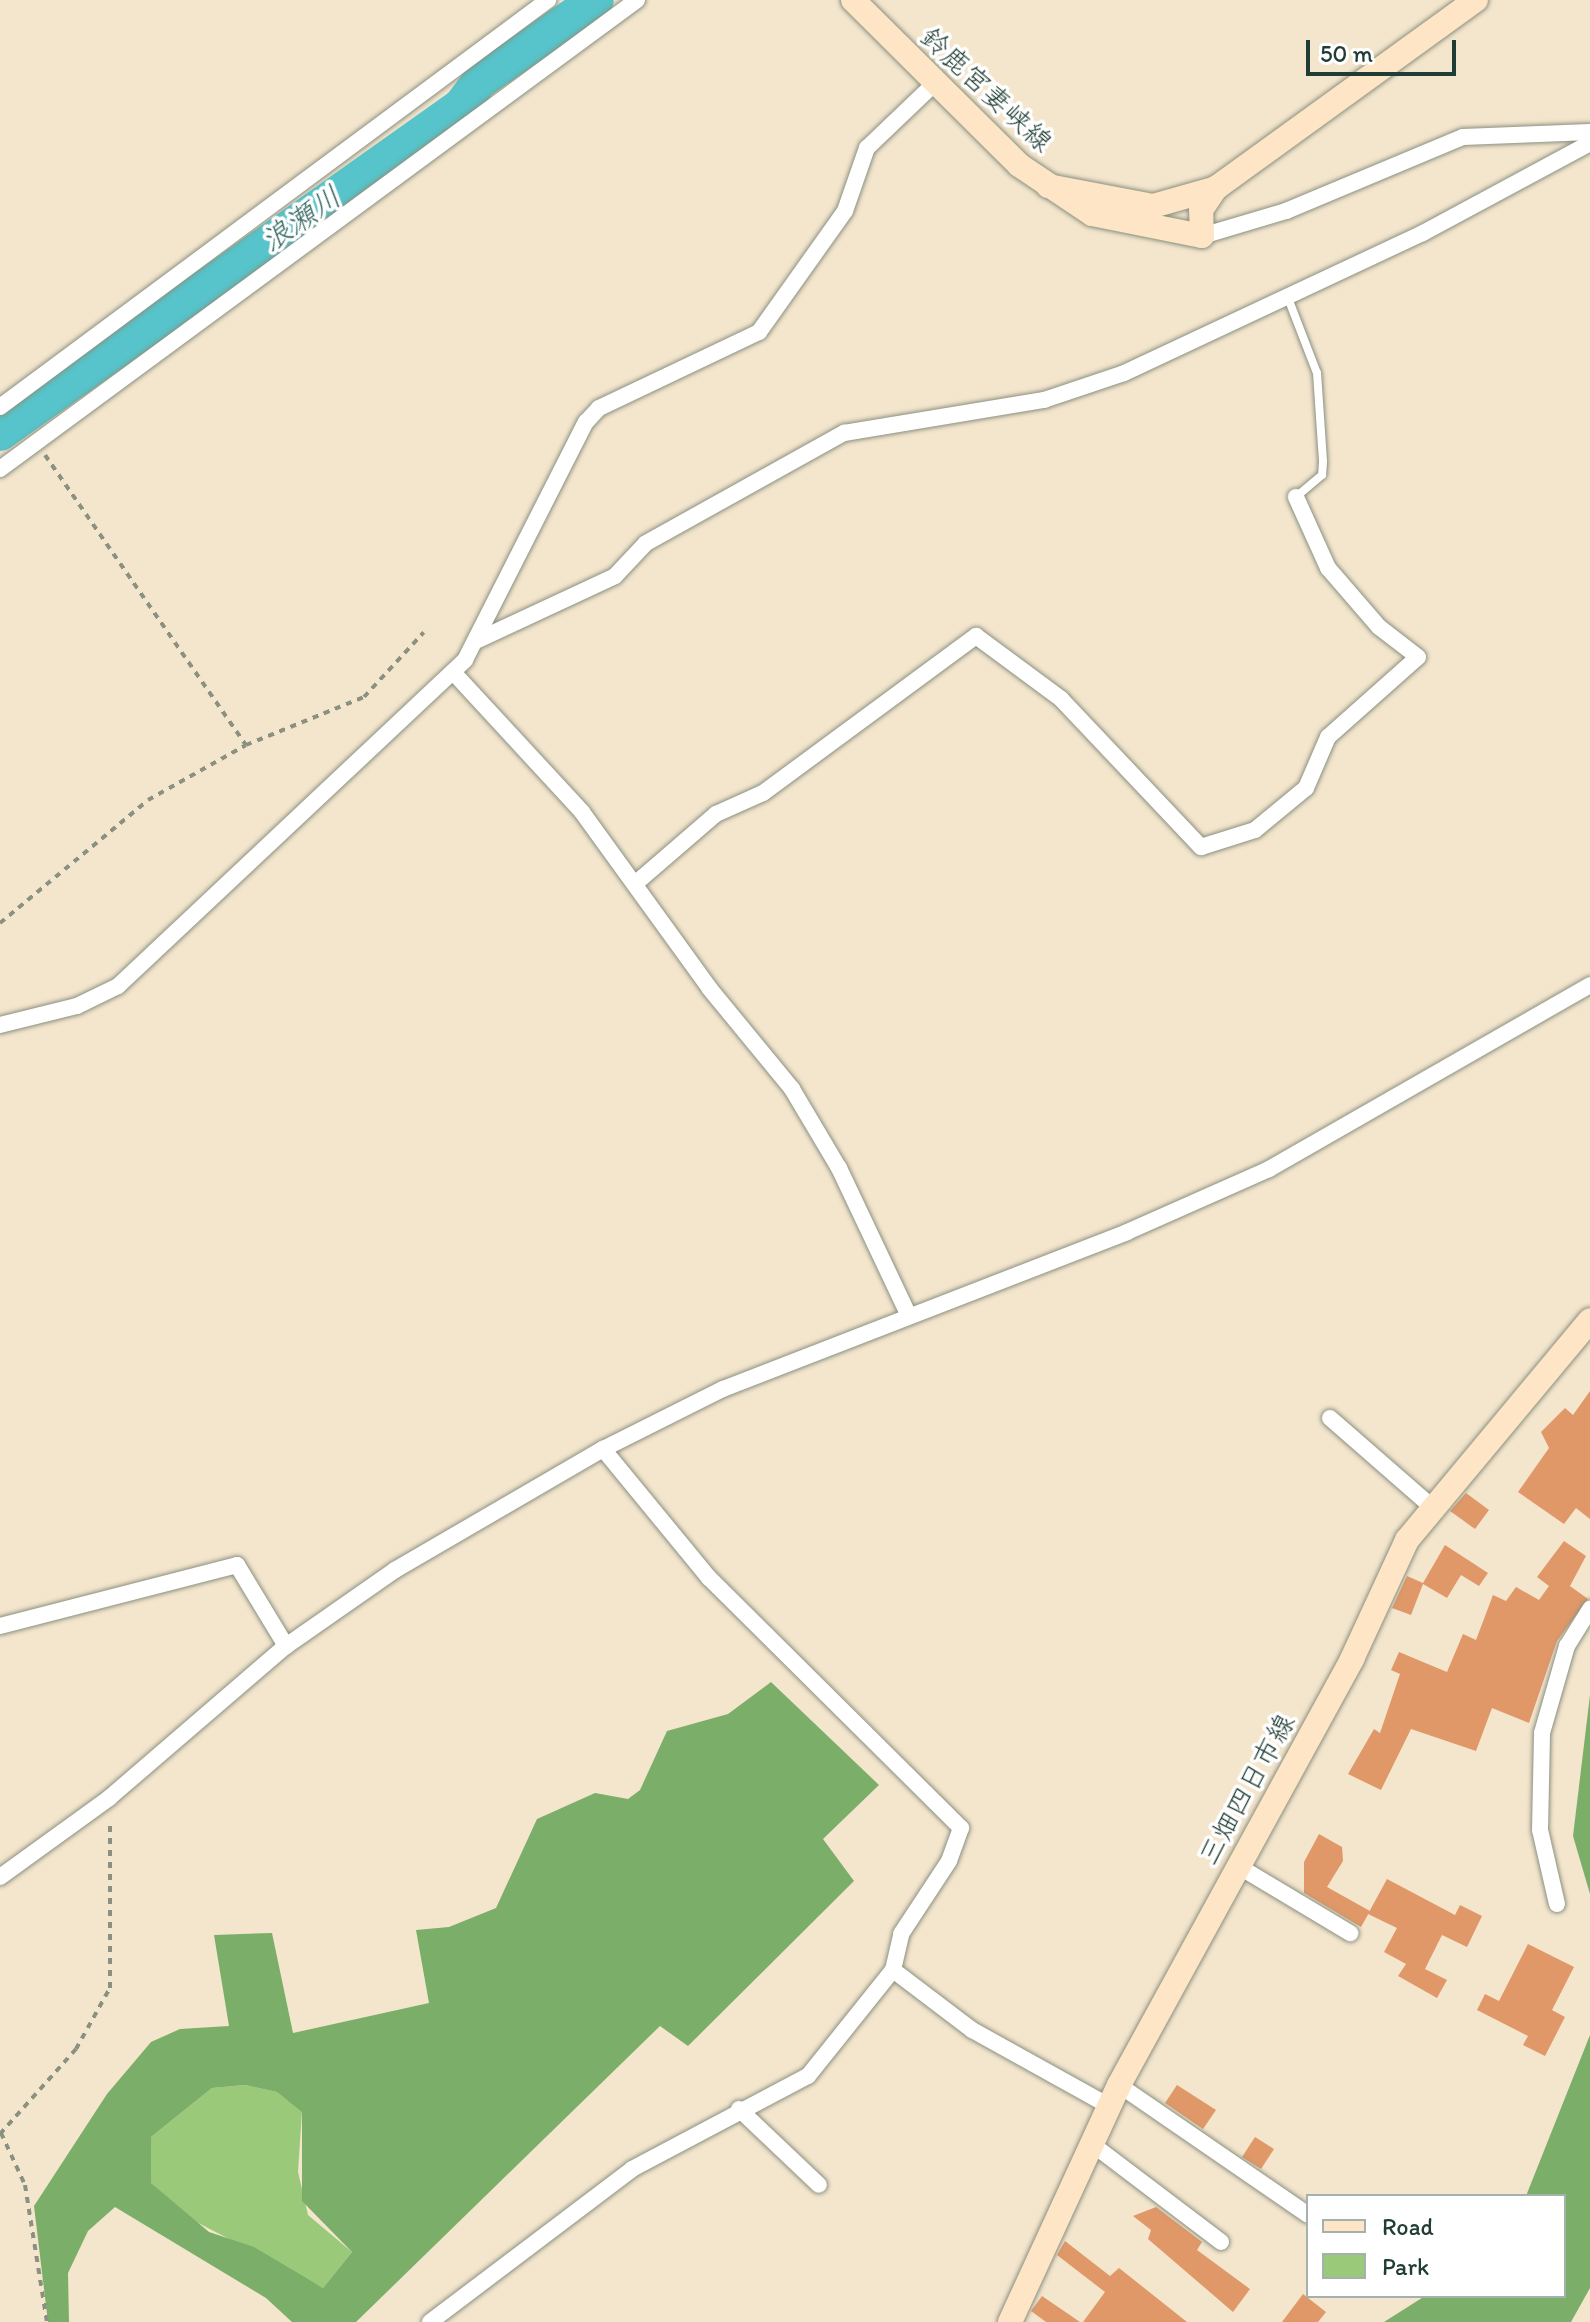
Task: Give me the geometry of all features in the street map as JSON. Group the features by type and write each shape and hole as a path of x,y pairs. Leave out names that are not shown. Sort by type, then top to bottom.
{"main road":[{"name":"鈴鹿宮妻峡線","path":"853,0 934,84 1048,186 1092,214 1202,236"},
{"name":"鈴鹿宮妻峡線","path":"1048,186 1153,206 1216,188 1476,0"},
{"path":"1202,236 1201,210 1216,188"},
{"name":"三畑四日市線","path":"1010,2322 1114,2095 1431,1506 1590,1320"}],"street":[{"path":"0,407 548,0"},
{"path":"0,469 637,0"},
{"path":"0,1025 20,1021 118,986 453,672 478,640 586,422 599,408 759,332 845,211 867,148 934,84"},
{"path":"1202,236 1286,211 1463,137 1590,132"},
{"path":"478,640 615,576 646,543 844,433 1082,389 1288,298 1590,143"},
{"path":"636,883 716,814 763,793 976,636 1061,699 1201,847 1255,830 1306,788 1328,737 1418,657 1337,580 1296,497"},
{"path":"453,672 582,812 816,1126 908,1314"},
{"path":"0,1877 109,1798 286,1646 395,1570 603,1449 723,1389 908,1314 1127,1232 1269,1169 1590,985"},
{"path":"0,1038 20,1021"},
{"path":"1330,1418 1431,1506"},
{"path":"430,2322 632,2169 739,2109 808,2076 893,1970 901,1934 949,1861 961,1828 719,1589 603,1449"},
{"path":"0,1626 237,1565 286,1646"},
{"path":"1557,1904 1540,1830 1542,1733 1567,1646 1590,1609"},
{"path":"1238,1866 1350,1933"},
{"path":"893,1970 972,2030 1114,2095 1306,2214"},
{"path":"739,2109 819,2185"},
{"path":"1092,2144 1221,2242"}],"lane":[{"path":"1288,298 1317,373 1323,462 1322,475 1296,497"}],"path":[{"path":"37,442 246,745"},
{"path":"0,923 115,822 246,745 364,697 424,632"},
{"path":"47,2322 25,2185 0,2134 76,2049 110,1988 115,1911 109,1798"}],"green space":[{"path":"771,1682 879,1785 823,1839 854,1881 688,2046 660,2026 356,2322 292,2322 266,2298 115,2207 88,2231 68,2273 69,2322 48,2322 34,2206 107,2094 151,2042 180,2029 229,2026 214,1935 272,1933 293,2033 429,2003 416,1930 449,1927 496,1908 537,1819 595,1793 628,1799 640,1790 667,1731 728,1714","holes":["245,2085 277,2092 302,2112 302,2201 352,2252 323,2288 254,2247 209,2232 151,2183 151,2137 212,2088"]},
{"path":"1590,1695 1590,1894 1573,1836"},
{"path":"1590,2035 1590,2288 1571,2322 1384,2322 1422,2298 1566,2298 1566,2194 1527,2194"},
{"path":"245,2085 277,2092 302,2111 298,2172 308,2215 352,2252 323,2288 183,2215 151,2183 151,2137 212,2088"}],"building":[{"path":"1590,1391 1590,1519 1576,1508 1564,1524 1518,1492 1549,1448 1541,1432 1565,1408 1573,1415"},
{"path":"1466,1493 1489,1510 1475,1529 1450,1511"},
{"path":"1564,1541 1586,1556 1570,1586 1588,1599 1557,1641 1529,1723 1492,1708 1476,1751 1411,1729 1381,1790 1348,1774 1374,1729 1380,1733 1400,1674 1391,1670 1399,1652 1447,1672 1463,1634 1476,1640 1493,1595 1506,1601 1516,1587 1539,1600 1549,1586 1537,1577"},
{"path":"1445,1545 1488,1573 1479,1586 1461,1575 1447,1598 1423,1584 1411,1615 1392,1608 1407,1576 1423,1583"},
{"path":"1319,1834 1342,1847 1343,1861 1327,1887 1370,1911 1361,1927 1304,1893 1304,1862"},
{"path":"1387,1879 1455,1915 1460,1905 1482,1916 1467,1947 1442,1935 1425,1969 1447,1980 1437,1998 1398,1976 1406,1964 1384,1952 1397,1928 1368,1914"},
{"path":"1528,1944 1574,1967 1552,2010 1565,2017 1545,2056 1523,2045 1528,2036 1477,2010 1485,1994 1499,2001"},
{"path":"1177,2085 1216,2110 1203,2129 1165,2103"},
{"path":"1255,2137 1274,2149 1261,2169 1242,2157"},
{"path":"1156,2207 1202,2242 1197,2250 1250,2289 1233,2312 1148,2239 1151,2230 1133,2216"},
{"path":"1065,2241 1110,2276 1119,2268 1187,2322 1083,2322 1105,2292 1057,2255"},
{"path":"1303,2294 1326,2312 1318,2322 1282,2322"},
{"path":"1042,2296 1080,2322 1046,2322 1031,2311"}],"waterway":[{"name":"浪瀬川","path":"0,433 461,106 480,81 596,0"}]}
